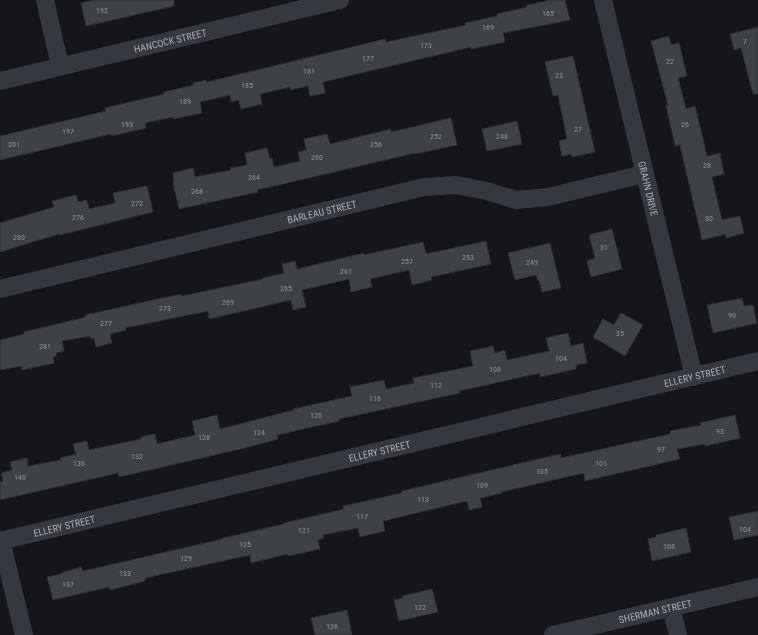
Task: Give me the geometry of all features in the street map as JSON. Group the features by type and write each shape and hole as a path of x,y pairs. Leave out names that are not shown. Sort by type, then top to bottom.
{"street":[{"path":"45,0 60,66"},
{"name":"HANCOCK STREET","path":"0,81 340,0"},
{"name":"GRAHN DRIVE","path":"603,0 694,377"},
{"name":"BARLEAU STREET","path":"0,289 424,187 456,185 487,191 516,200 548,197 644,174"},
{"name":"ELLERY STREET","path":"0,540 758,361"},
{"path":"0,540 24,635"},
{"name":"SHERMAN STREET","path":"553,635 758,587"},
{"path":"671,608 678,635"}],"building":[{"path":"95,0 174,0 174,6 86,26 81,3"},
{"path":"551,0 565,0 570,20 503,33 505,42 471,49 471,47 323,82 325,93 310,96 308,86 290,90 290,87 260,94 262,104 241,109 239,100 231,102 230,95 200,102 202,113 145,123 146,128 112,136 111,134 0,160 0,136 106,111 105,108 164,94 164,92 194,85 193,83 206,80 207,82 385,39 386,42 466,25 465,23 497,16 497,14 527,7 527,5"},
{"path":"758,27 758,94 753,94 741,48 734,50 730,34"},
{"path":"669,36 671,45 679,43 687,76 678,78 686,109 695,106 707,156 720,153 724,174 712,177 722,220 740,216 744,233 726,238 726,234 702,240 680,145 675,146 666,105 668,105 651,41"},
{"path":"573,56 595,152 572,157 571,154 562,156 559,141 567,139 558,95 553,96 545,62"},
{"path":"451,118 457,145 415,153 257,190 258,192 179,209 173,182 173,173 193,168 195,177 231,170 230,168 247,165 245,153 267,148 270,159 272,158 274,167 300,161 298,152 306,150 304,139 327,134 330,144 391,129 391,132"},
{"path":"517,121 522,144 487,151 482,129"},
{"path":"147,186 153,212 60,235 59,234 0,252 0,223 54,207 52,201 76,195 78,202 87,200 89,209 115,203 113,193"},
{"path":"612,229 622,269 591,277 587,261 595,258 589,235"},
{"path":"486,241 491,264 431,277 432,280 412,285 409,270 370,279 372,287 351,292 349,279 302,290 306,307 293,310 291,300 209,319 208,311 125,328 126,330 110,334 112,343 96,347 94,338 91,339 90,336 62,341 64,351 56,353 57,356 53,357 54,363 22,370 21,366 0,370 0,340 24,334 24,332 86,317 85,315 181,294 182,296 263,279 284,273 282,264 295,261 297,269 364,253 364,255 423,242 426,254"},
{"path":"550,243 561,288 542,292 536,275 515,280 508,253"},
{"path":"742,298 744,306 753,305 757,323 713,333 707,305"},
{"path":"621,313 643,325 625,356 593,337 603,319 614,325"},
{"path":"568,333 571,346 583,343 587,363 576,365 576,369 540,377 540,373 459,391 460,393 339,419 339,421 277,435 278,439 245,448 119,477 118,473 0,500 0,482 3,481 1,473 12,470 10,462 27,458 28,466 61,460 60,458 76,454 73,444 87,441 89,450 141,439 141,437 155,434 157,444 195,435 192,421 217,415 220,429 294,410 293,409 352,396 350,387 384,380 386,389 414,383 413,378 473,366 470,351 493,346 495,353 505,350 507,360 549,351 546,338"},
{"path":"735,415 740,438 705,446 705,444 677,449 680,459 585,481 584,473 501,492 502,493 480,498 482,507 469,510 467,501 383,521 385,531 360,537 358,528 323,535 324,538 318,540 320,549 288,556 287,554 251,563 250,555 145,578 145,581 110,590 109,587 53,600 47,577 81,567 83,571 223,539 344,509 343,506 402,493 402,491 560,454 561,458 670,434 670,431 701,425 700,423"},
{"path":"758,511 758,535 734,540 729,517"},
{"path":"686,528 691,552 652,561 648,539 656,537 656,535"},
{"path":"432,589 438,612 399,621 394,600 403,598 402,596"},
{"path":"347,610 352,635 315,635 311,618"}]}
